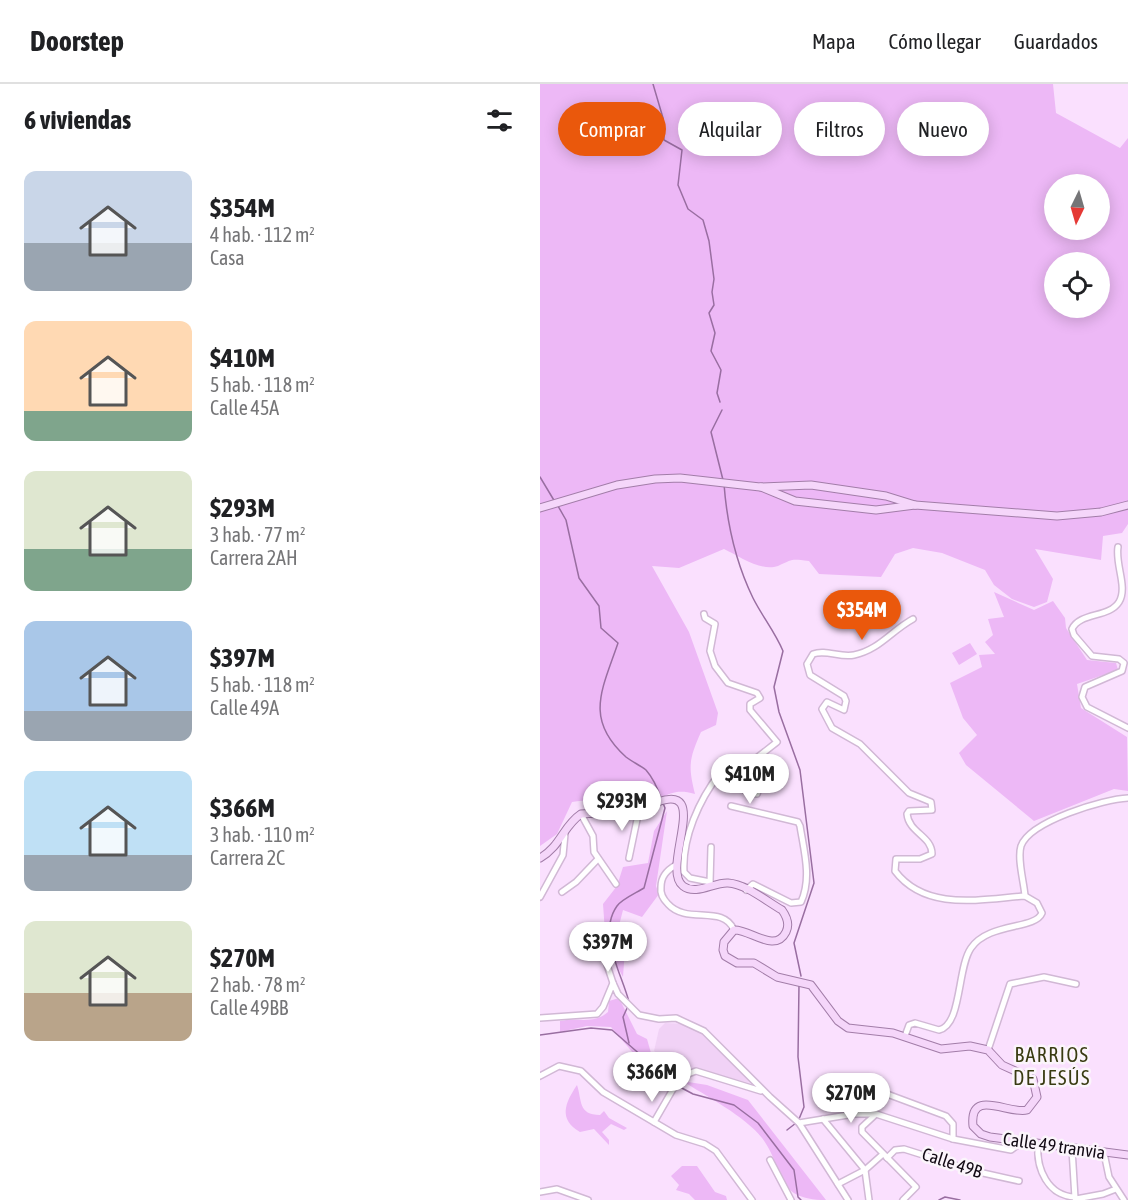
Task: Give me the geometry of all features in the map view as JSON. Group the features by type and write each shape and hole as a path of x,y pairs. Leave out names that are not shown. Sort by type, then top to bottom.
{"main road":[{"path":"541,508 618,485 655,479 680,478 758,486 812,485 889,497 916,505 1031,515 1079,515 1128,505"},
{"path":"758,486 788,500 882,510 916,505"},
{"path":"778,496 788,486"},
{"path":"788,486 788,500"},
{"path":"889,497 893,508"},
{"path":"882,510 889,497"},
{"path":"540,858 554,849 571,822 581,814 627,815 661,800 677,802 683,807 685,816 676,865 678,879 683,886 691,889 710,884 729,883 782,910 788,924 783,937 775,942 767,942 741,930 734,930 724,942 723,950 729,960 737,963 754,963 777,977 811,985 838,1021 848,1028 904,1036 941,1049 970,1046 988,1050"},
{"name":"Calle 49 tranvia","path":"988,1050 1002,1065 1034,1079 1038,1092 1032,1107 1021,1112 991,1104 978,1107 974,1113 973,1126 981,1134 1022,1142 1128,1155"}],"street":[{"path":"1118,547 1117,567 1123,584 1120,600 1113,608 1076,622 1072,629 1074,635 1092,656 1119,659 1124,663 1122,671 1085,687 1082,697 1088,707 1128,728"},
{"path":"704,614 705,618 715,624 710,651 715,666 728,683 757,693 760,698 750,704 750,710 777,741 775,746 758,754 754,760 753,773 758,786 757,794 750,793 723,773 715,779 698,809 684,854 684,872 687,876 710,884 711,847"},
{"path":"904,1036 909,1025 915,1023 939,1030 948,1026 954,1016 964,965 976,942 1001,928 1026,924 1041,917 1041,907 1025,896 941,900 900,878 895,872 896,859 920,859 932,854 927,841 910,826 907,814 909,811 928,812 932,810 931,802 909,793 860,744 832,728 823,715 822,709 826,702 844,710 846,701 844,696 810,675 807,664 813,654 821,652 844,656 869,651 880,645 894,629 913,619"},
{"path":"1025,896 1020,852 1022,844 1033,831 1074,811 1112,799 1128,798"},
{"path":"731,806 787,818 798,822 800,826 807,871 806,886 801,902 791,903 753,884 746,890"},
{"path":"628,858 639,810"},
{"path":"581,814 593,836 592,848 616,884"},
{"path":"540,897 563,855 565,834"},
{"path":"562,892 576,882 598,859"},
{"path":"676,865 663,877 661,894 673,910 683,914 706,915 725,920 734,930"},
{"path":"604,956 614,983 630,1008 639,1015 650,1018 676,1018 689,1022 718,1044 765,1093 798,1121 848,1200"},
{"path":"988,1050 1010,984 1044,977 1077,984"},
{"path":"540,1018 597,1014 603,1007 614,983"},
{"path":"540,1076 559,1066 581,1071 603,1092 676,1135 716,1150 752,1200"},
{"path":"654,1122 680,1077 696,1071 736,1081 765,1093"},
{"path":"855,1087 871,1088 946,1116 953,1124 953,1139"},
{"path":"798,1121 854,1114 876,1114 953,1139 1011,1150 1022,1142"},
{"path":"876,1114 862,1127 868,1138 916,1187 903,1200"},
{"path":"823,1119 865,1170 869,1200"},
{"path":"1038,1144 1037,1160 1045,1180 1061,1195 1075,1199 1116,1189"},
{"name":"Calle 49B","path":"885,1156 895,1150 904,1149 974,1171 1019,1181"},
{"path":"1072,1149 1075,1199"},
{"path":"1104,1153 1105,1166 1124,1200"},
{"path":"838,1184 885,1156"},
{"path":"770,1160 791,1200"},
{"path":"540,1192 557,1189 588,1200"}],"shaded area":[{"path":"540,84 1053,84 1056,113 1120,148 1128,138 1128,524 1122,533 1103,536 1101,560 1035,549 1053,579 1047,602 1034,607 1012,599 994,585 985,570 942,553 913,548 895,554 881,577 819,574 809,561 798,560 778,566 764,567 724,549 679,568 652,566 689,632 718,713 716,725 701,732 692,756 691,776 695,794 680,792 637,802 572,802 557,834 540,846"},
{"path":"994,592 1034,610 1053,601 1065,618 1066,628 1087,660 1116,663 1118,670 1077,684 1081,708 1127,737 1128,791 1114,789 1034,821 966,765 959,753 977,735 963,718 950,683 982,667 979,655 995,654 985,642 993,635 988,619 1004,617"},
{"path":"970,643 977,654 959,665 952,653"},
{"path":"667,811 656,886 659,894 642,917 623,910 614,945 625,948 623,977 606,946 603,904 617,886 623,867 648,863 654,831"},
{"path":"619,998 637,1034 647,1039 651,1053 664,1064 673,1077 666,1084 657,1081 611,1027 587,1026 560,1032 560,1021 597,1018 608,1012 609,1001"},
{"path":"665,1023 687,1024 704,1034 750,1083 673,1063 654,1051 659,1029"},
{"path":"682,1081 707,1085 748,1100 826,1200 809,1199 797,1195 783,1180 769,1149 755,1130 725,1107"},
{"path":"577,1085 584,1109 600,1115 604,1111 609,1118 627,1128 624,1130 611,1124 602,1132 609,1140 609,1145 594,1129 580,1132 569,1122 566,1116 567,1104"},
{"path":"682,1166 697,1166 715,1192 726,1196 727,1200 695,1200 689,1194 676,1190 679,1185 671,1176"}],"waterway":[{"path":"653,84 663,118 664,140 682,150 678,185 688,209 703,220 709,241 714,279 712,292 714,305 709,313 715,333 711,351 721,370 717,393 720,402"},
{"path":"722,410 711,432 723,480"},
{"path":"540,477 555,502"},
{"path":"724,484 727,513 741,570 753,598 783,651 774,687 779,712 800,770 814,883 794,943 801,976"},
{"path":"558,506 566,520 579,578 599,606 601,628 618,643 602,690 600,703 605,730 626,757 651,776 661,799"},
{"path":"629,1002 610,941 611,917 619,903 644,888 665,808 663,803"},
{"path":"799,985 798,1057 804,1107 799,1119"},
{"path":"628,1006 623,1017 629,1043"},
{"path":"540,1035 591,1028 612,1030 674,1084"},
{"path":"678,1086 693,1094 734,1105 758,1123 794,1170 798,1197 801,1200"},
{"path":"787,1130 796,1123"},
{"path":"939,1200 945,1197 960,1200"}],"district":[{"name":"BARRIOS DE JESÚS","path":"1052,1066"}]}
